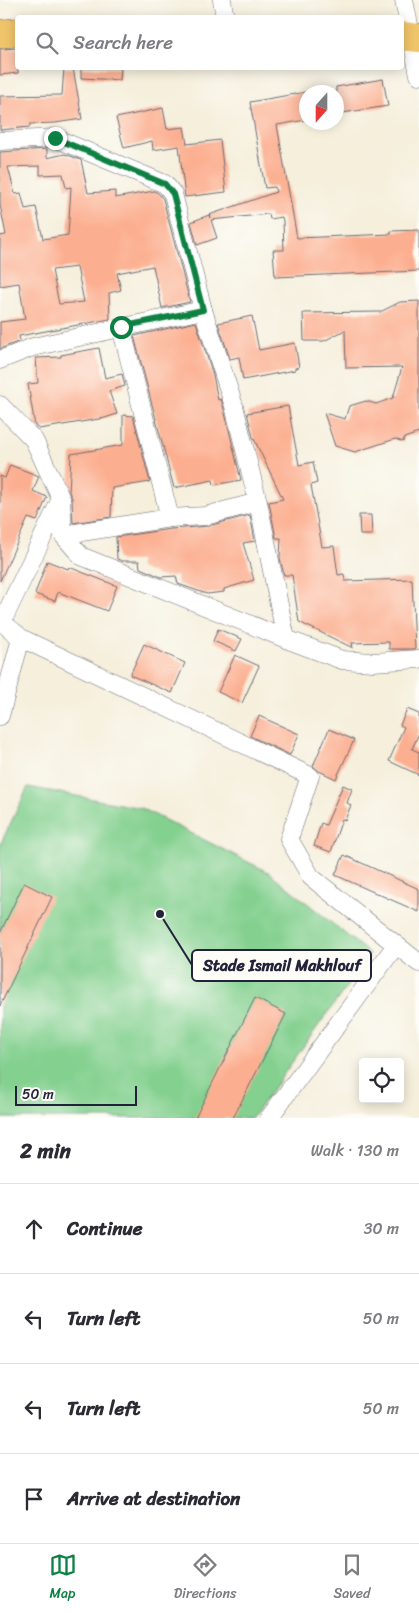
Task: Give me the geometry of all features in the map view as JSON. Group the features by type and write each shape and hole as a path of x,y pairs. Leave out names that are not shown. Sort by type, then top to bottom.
{"main road":[{"path":"0,34 15,32"}],"street":[{"path":"222,0 224,15"},
{"path":"404,0 419,75"},
{"path":"0,141 55,138 165,184 173,194 203,310 234,406 258,502 286,639"},
{"path":"0,360 33,347 203,310"},
{"path":"121,327 170,518"},
{"path":"0,406 34,440 61,499 63,535 81,556 342,660 373,662 419,659"},
{"path":"61,499 1,622 21,638 310,776 289,840 311,877 419,963"},
{"path":"63,535 170,518 205,516 258,502"},
{"path":"0,716 21,638"},
{"path":"269,1118 396,945"}],"green space":[{"path":"28,787 141,808 270,873 370,954 252,1118 0,1118 0,845"}],"building":[{"path":"15,48 15,70 18,70 18,73 0,75 0,49"},
{"path":"64,70 73,70 82,119 30,124 30,127 0,130 0,96 62,95"},
{"path":"81,70 121,70 120,80 81,78"},
{"path":"383,79 388,106 344,113 344,86"},
{"path":"299,93 299,121 277,125 297,238 391,234 391,231 419,230 419,271 275,277 273,250 284,250 282,217 270,219 269,214 211,220 217,238 197,245 191,222 276,192 275,187 265,188 250,102"},
{"path":"163,108 167,129 184,127 187,144 220,140 226,192 185,197 179,146 153,150 152,141 124,148 116,118"},
{"path":"47,149 47,158 65,154 81,160 88,193 115,191 115,198 154,191 158,193 163,199 190,302 162,308 153,266 117,273 121,290 109,293 110,319 19,336 20,341 0,349 0,322 25,319 19,283 0,286 0,236 6,235 0,205 0,152","holes":["40,166 40,175 63,174 66,188 71,187 68,235 43,239 36,207 25,209 21,193 15,194 8,167","77,267 84,302 59,304 52,270"]},
{"path":"419,301 419,433 404,438 403,442 395,439 355,452 335,446 324,413 345,419 349,406 366,401 376,404 393,398 402,367 346,368 345,330 324,341 304,341 303,313 380,312 400,302"},
{"path":"252,316 259,350 295,343 299,367 295,368 295,370 243,380 239,357 230,359 218,323"},
{"path":"196,322 213,375 218,400 221,399 224,409 241,480 214,485 213,480 174,488 134,336"},
{"path":"99,348 105,378 122,374 125,386 109,391 117,414 105,418 39,429 35,426 28,384 38,383 36,358 61,357 61,355"},
{"path":"288,406 299,465 313,462 317,483 311,485 322,547 334,546 338,575 344,574 345,581 412,579 415,649 389,649 389,642 352,643 353,648 299,622 292,575 284,575 280,558 281,538 276,538 269,502 283,499 253,437 247,413"},
{"path":"123,415 133,416 150,482 112,488 111,517 73,523 72,498 69,492 71,454 123,445"},
{"path":"10,465 39,476 33,491 47,497 37,521 28,518 0,581 0,476 5,478"},
{"path":"250,515 255,541 243,543 254,580 224,589 224,592 207,594 178,584 176,576 161,577 140,568 139,561 122,561 117,559 116,537 208,526"},
{"path":"359,515 371,515 372,535 360,535"},
{"path":"47,561 68,569 69,567 117,586 107,611 58,592 55,601 35,594"},
{"path":"218,629 242,639 236,651 213,641"},
{"path":"144,644 185,663 172,693 130,675"},
{"path":"235,655 259,666 242,703 218,692"},
{"path":"407,709 419,714 419,733 412,749 419,752 419,775 389,761 404,727 400,725"},
{"path":"259,716 299,734 290,755 250,736"},
{"path":"329,729 354,740 336,779 313,766"},
{"path":"343,785 352,789 347,803 351,805 345,820 342,819 331,852 314,846 321,823 326,825"},
{"path":"344,855 419,889 419,912 335,875"},
{"path":"24,883 52,897 0,1006 0,933"},
{"path":"255,998 286,1014 233,1118 195,1118"}],"place":[{"name":"Stade Ismail Makhlouf","path":"160,914"}],"route":[{"path":"55,138 165,184 173,194 203,310 121,327"}]}
